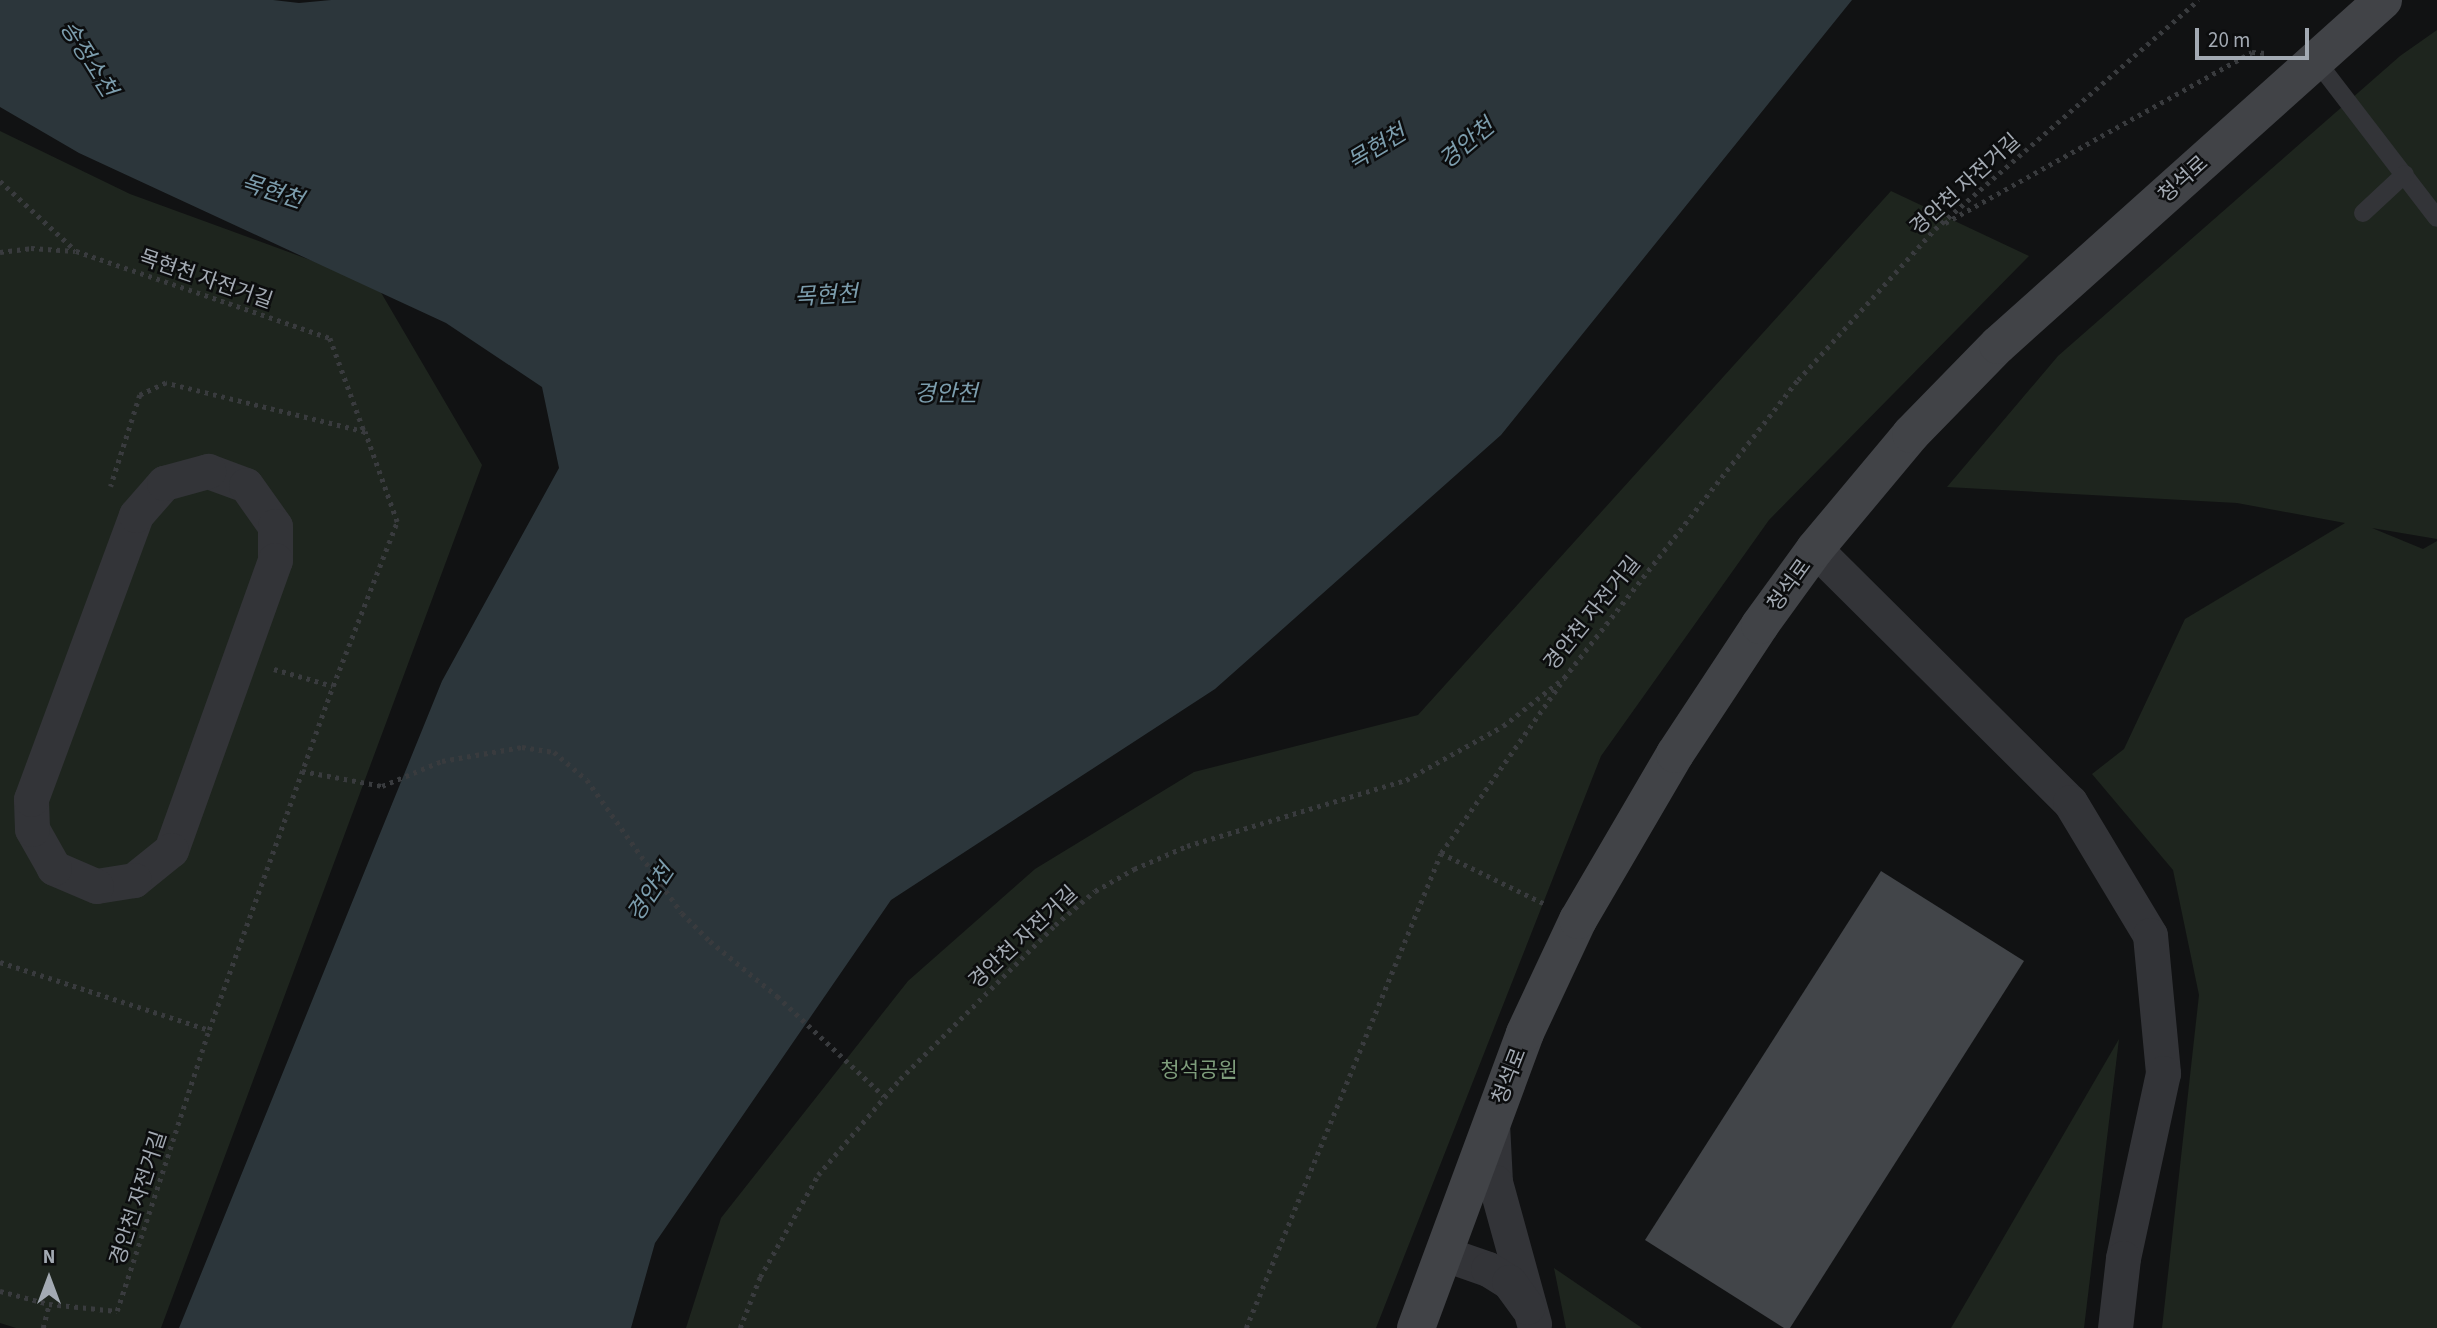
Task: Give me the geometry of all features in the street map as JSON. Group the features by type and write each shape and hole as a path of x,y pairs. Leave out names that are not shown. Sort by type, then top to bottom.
{"street":[{"name":"청석로","path":"1416,1328 1525,1033 1578,920 1675,754 1760,625 1815,549 1911,434 1998,345 2384,0"},
{"path":"208,471 246,485 275,526 275,560 239,659 171,850 134,880 96,886 54,868 32,829 31,799 136,515 164,483 208,471"},
{"path":"1815,549 2070,802 2150,935 2163,1073 2123,1258 2115,1328"},
{"path":"1492,1122 1495,1182 1534,1326"},
{"path":"1445,1254 1488,1269 1509,1282 1522,1297 1534,1326"}],"lane":[{"path":"2315,59 2437,218"},
{"path":"2363,213 2405,174"}],"path":[{"name":"경안천 자전거길","path":"740,1328 760,1277 818,1175 884,1096 1055,925 1095,891 1134,869 1187,846 1406,780 1503,726 1564,678 1798,380 1935,229 2198,0"},
{"path":"1935,229 2252,52 2315,59"},
{"name":"목현천 자전거길","path":"0,181 76,251 330,338 365,432"},
{"path":"0,252 31,248 76,251"},
{"path":"239,659 333,686"},
{"path":"1246,1328 1441,853 1564,678"},
{"path":"302,771 337,780 382,786 442,761 522,747 554,752 587,780 682,913 710,941 777,996 884,1096"},
{"path":"1441,853 1578,920"},
{"name":"경안천 자전거길","path":"0,962 209,1030 117,1311 49,1304 0,1291"},
{"path":"43,1328 49,1304"}],"green space":[{"path":"2437,30 2437,539 2372,528 2423,549 2437,541 2437,1328 2162,1328 2199,995 2173,870 2092,774 2124,749 2185,619 2345,523 2237,503 1947,487 2058,356 2400,56"},
{"path":"0,131 130,194 376,284 482,465 161,1328 16,1328 0,1323"},
{"name":"청석공원","path":"1891,191 2029,256 1769,520 1601,756 1376,1328 686,1328 721,1218 908,981 1035,869 1194,772 1418,715"},
{"path":"2119,1039 2084,1328 1951,1328"},
{"path":"1554,1268 1642,1328 1566,1328"}],"water":[{"name":"경안천","path":"0,0 273,0 299,3 331,0 1852,0 1501,435 1215,689 891,900 655,1243 631,1328 179,1328 442,681 559,468 542,387 446,323 79,153 0,107"}],"building":[{"path":"1881,871 2024,961 1790,1328 1784,1328 1645,1240"}],"water label":[{"name":"송정소천","path":"88,59"},
{"name":"목현천","path":"1377,148"},
{"name":"목현천","path":"272,192"},
{"name":"목현천","path":"826,296"}]}
